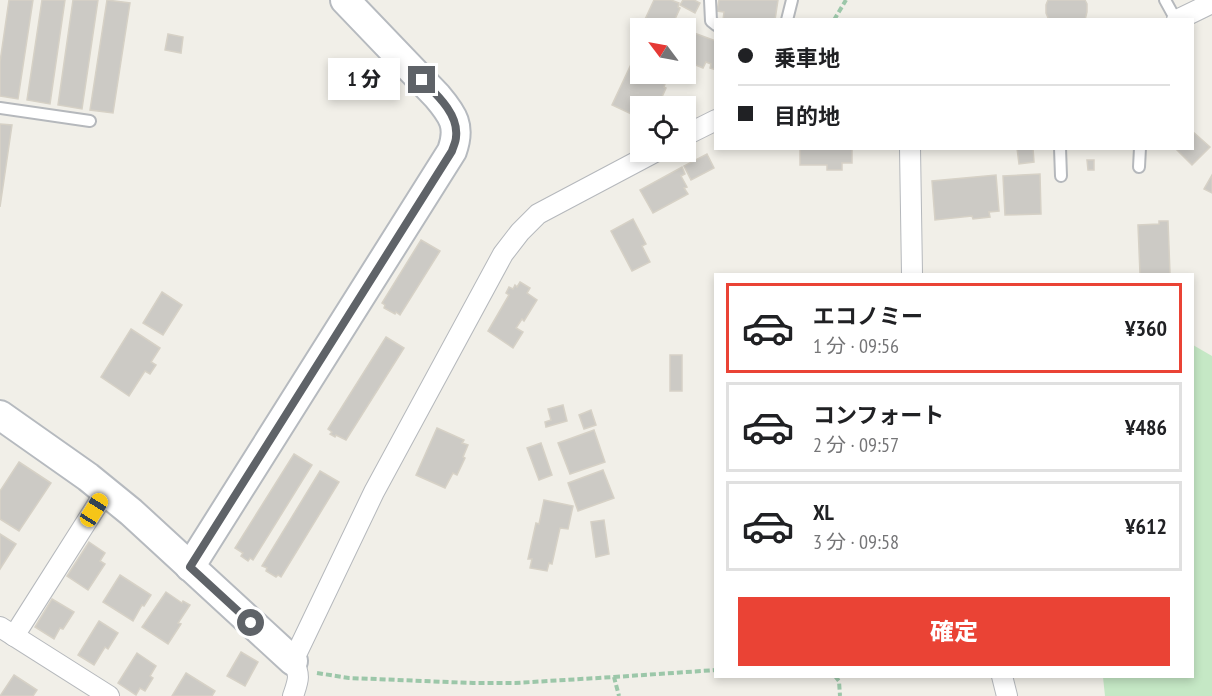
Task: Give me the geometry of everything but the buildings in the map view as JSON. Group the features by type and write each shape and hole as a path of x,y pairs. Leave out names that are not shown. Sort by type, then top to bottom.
{"street":[{"path":"190,567 452,151 456,138 456,129 449,110 345,0"},
{"path":"1182,18 1212,3"},
{"path":"696,130 714,121"},
{"path":"910,150 912,273"},
{"path":"293,696 297,684 296,666 374,492 503,254 519,232 538,214 636,162"},
{"path":"0,415 88,477 130,512 296,666"},
{"path":"106,492 7,632 110,696"},
{"path":"1002,678 1007,696"}],"lane":[{"path":"710,0 711,21 714,24"},
{"path":"788,18 792,0"},
{"path":"1166,0 1182,18"},
{"path":"0,108 90,122"},
{"path":"1060,150 1061,176"},
{"path":"1139,167 1140,150"}],"path":[{"path":"835,18 846,0"},
{"path":"296,666 349,678 473,683 515,683 714,670"},
{"path":"615,677 619,696"},
{"path":"837,678 839,681 840,696"}],"green space":[{"path":"1194,346 1212,356 1212,696 1105,696 1103,678 1194,678"}],"route":[{"path":"251,623 190,567 452,151 456,129 449,110 422,80"}]}
